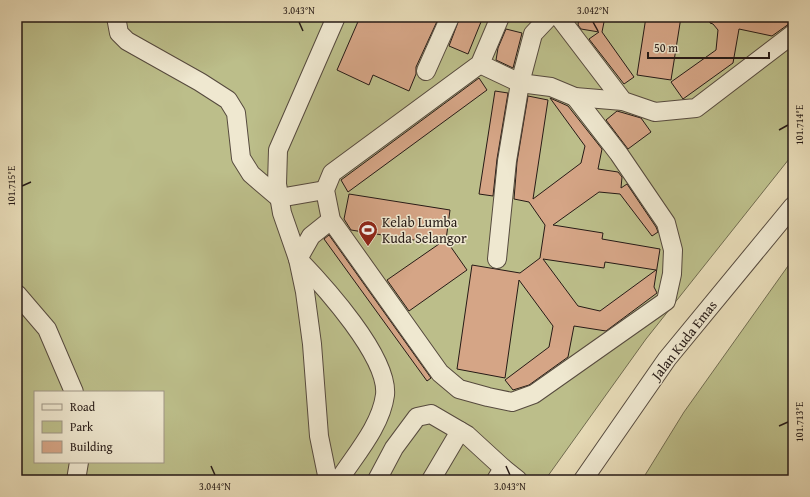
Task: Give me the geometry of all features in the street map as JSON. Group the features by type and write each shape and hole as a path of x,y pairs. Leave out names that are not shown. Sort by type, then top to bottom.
{"street":[{"path":"116,17 119,33 127,41 200,82 228,100 236,113 241,158 251,174 279,198"},
{"path":"328,480 319,436 312,344 298,259 282,213 277,184 278,150 336,17"},
{"path":"426,71 450,17"},
{"path":"500,17 480,64 332,174 325,190 331,220 440,373 460,389 512,402 534,394 666,301 672,274 673,250 666,223 619,154 575,97"},
{"path":"497,259 507,161 520,83 533,34 549,17"},
{"path":"559,17 623,101"},
{"path":"480,64 520,83 550,87 575,97 623,101 655,112 696,108 793,34"},
{"path":"279,198 325,190"},
{"name":"Jalan Kuda Emas","path":"583,480 667,359 793,206"},
{"path":"298,259 311,236 331,220"},
{"path":"298,259 352,320 380,368 385,394 378,417 339,480"},
{"path":"17,294 47,329 74,391"},
{"path":"378,480 394,448 417,417 431,414 460,431 499,474 518,480"},
{"path":"431,480 460,431"},
{"path":"76,480 79,463"}],"green space":[{"name":"Kelab Lumba Kuda Selangor","path":"17,17 793,17 793,154 646,339 545,480 17,480"},
{"path":"793,259 793,480 642,480 684,412"}],"building":[{"path":"360,17 439,17 416,67 416,74 409,91 373,75 369,85 337,70"},
{"path":"460,17 483,17 468,54 449,46"},
{"path":"579,17 605,17 602,32 634,77 624,84 589,39 599,32 581,29 578,25"},
{"path":"646,17 681,17 671,80 637,75"},
{"path":"709,17 793,17 793,21 772,36 739,29 733,63 683,99 671,82 716,50 718,30 713,24 710,23"},
{"path":"506,29 522,33 513,68 496,60 498,48"},
{"path":"479,78 487,90 348,192 341,180"},
{"path":"495,91 508,93 497,159 493,196 479,194"},
{"path":"528,96 548,100 533,199 581,163 585,146 550,98 568,106 602,149 598,169 618,172 622,177 621,188 627,184 658,232 652,236 620,194 599,192 553,225 603,233 602,239 660,249 654,287 657,293 606,331 574,326 568,357 529,385 513,390 505,380 549,347 553,326 519,280 505,378 457,369 472,265 520,273 540,258 545,225 529,202 514,199 517,162","holes":["543,259 604,268 605,262 656,270 600,311 578,306"]},
{"path":"617,111 641,118 651,132 628,149 606,120"},
{"path":"349,194 450,210 446,240 467,270 409,311 387,280 439,244 351,230 344,219"},
{"path":"329,235 431,378 427,381 324,239"}],"place":[{"name":"Kelab Lumba Kuda Selangor","path":"368,247"}]}
